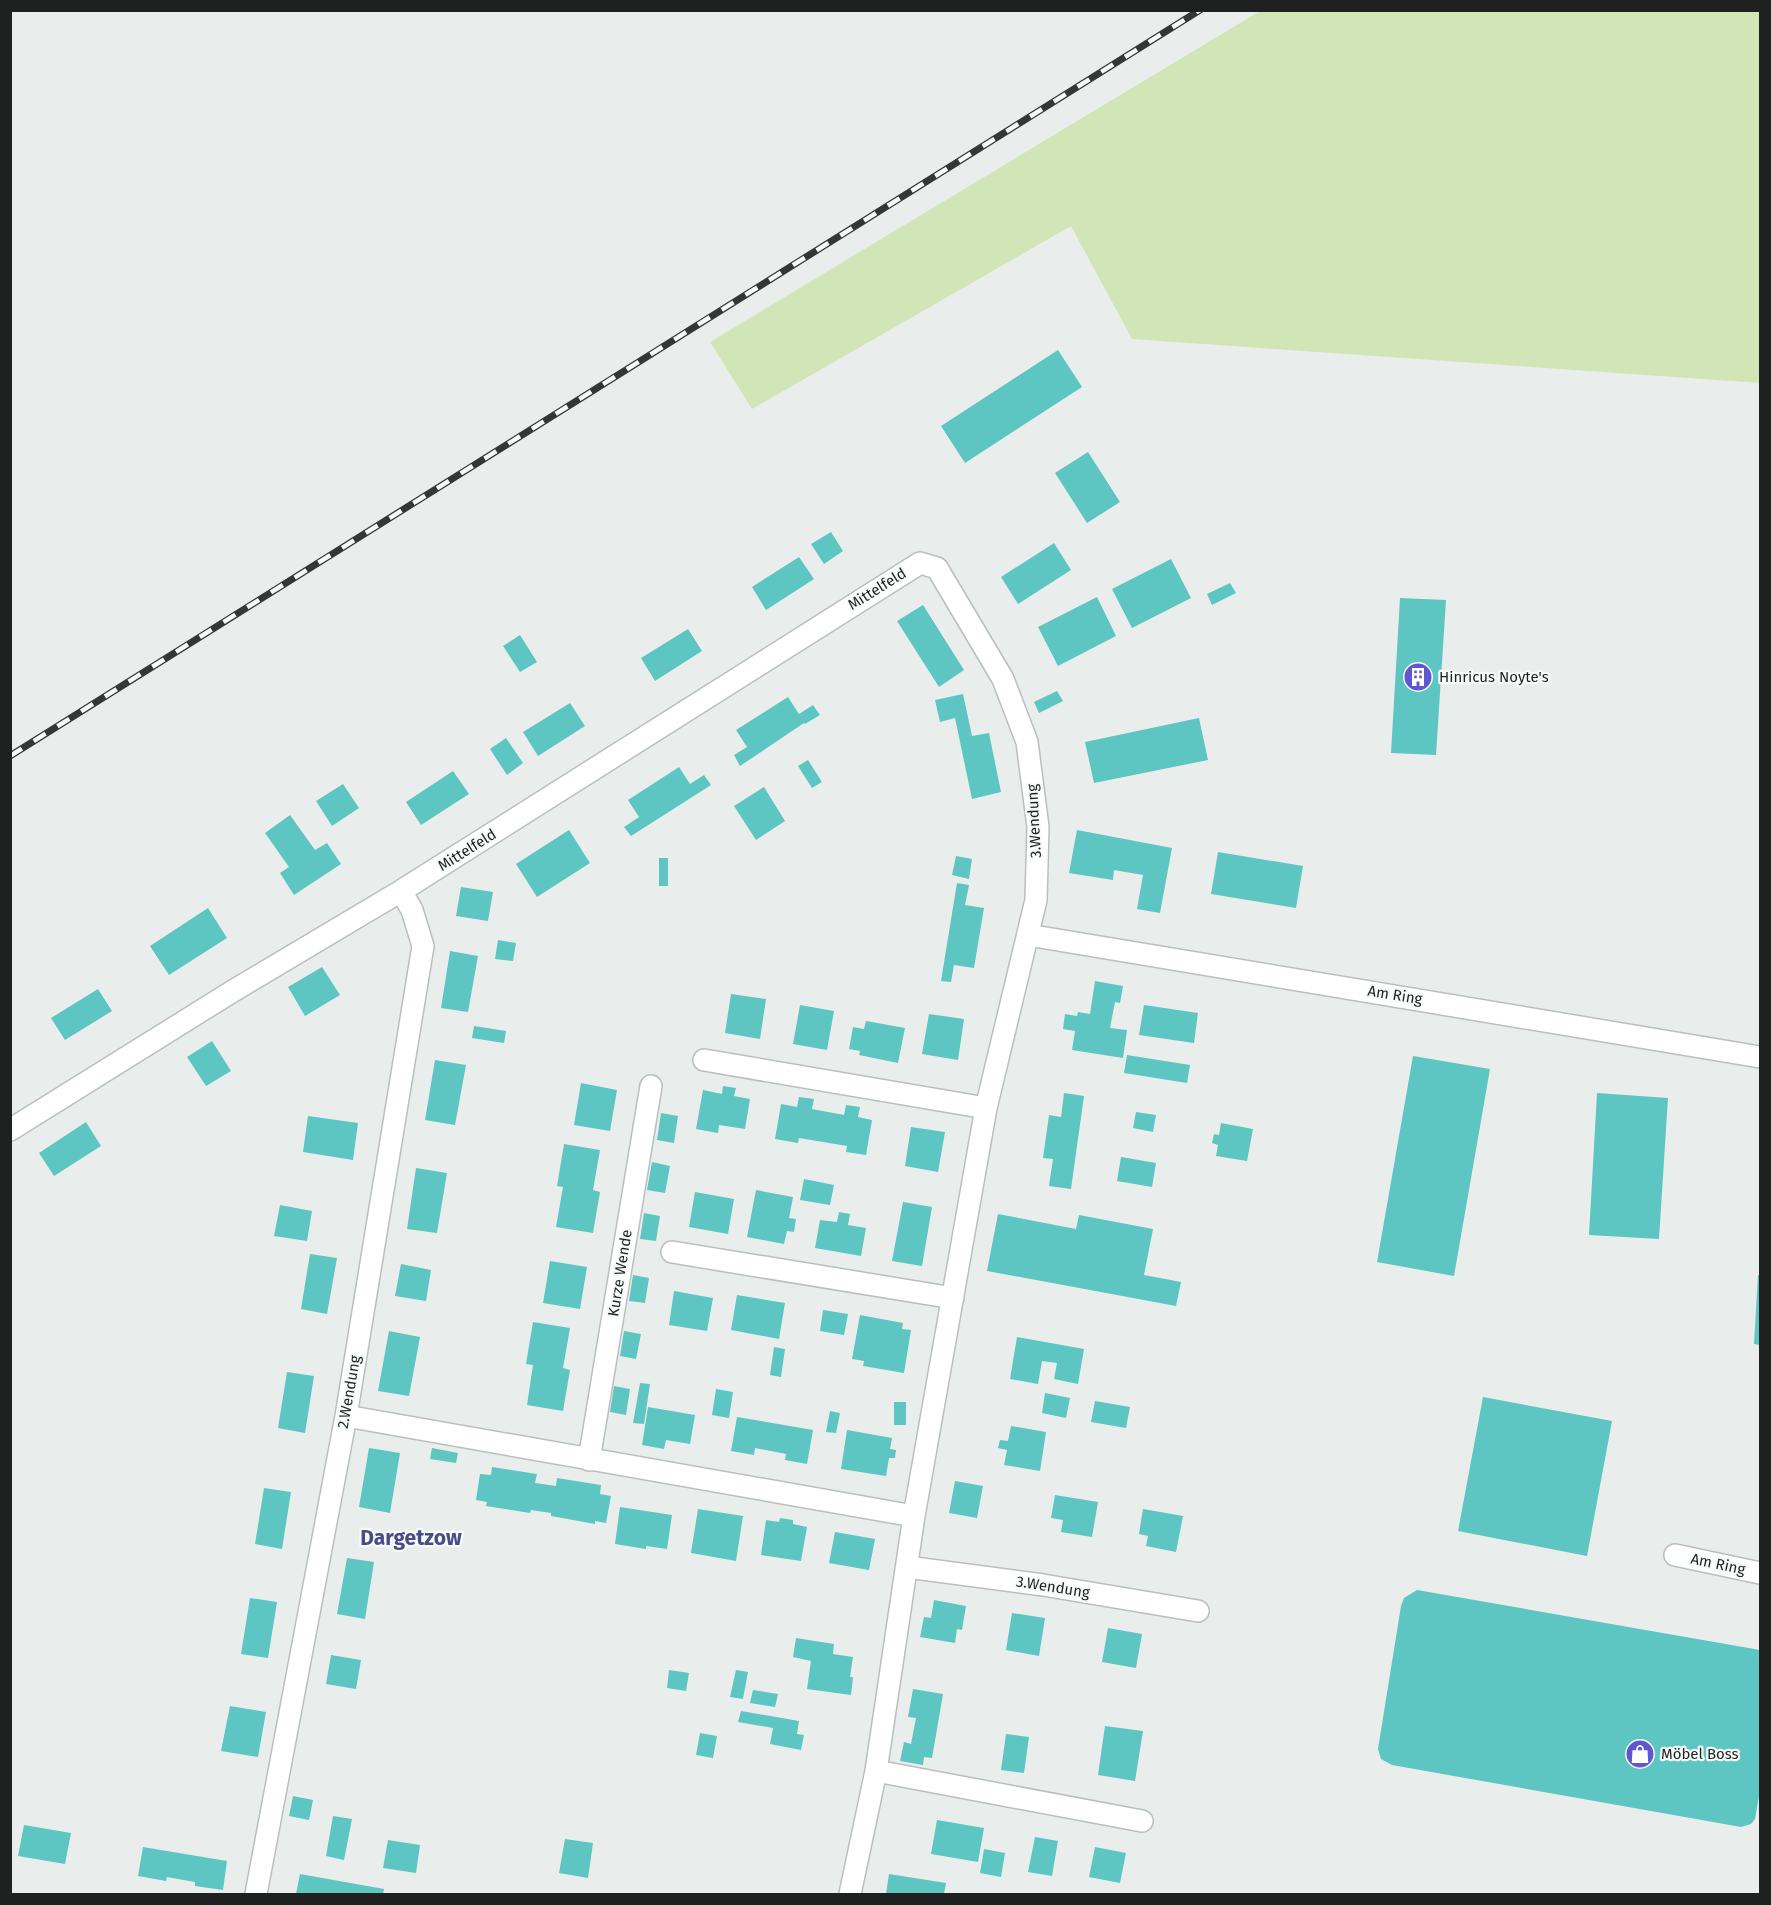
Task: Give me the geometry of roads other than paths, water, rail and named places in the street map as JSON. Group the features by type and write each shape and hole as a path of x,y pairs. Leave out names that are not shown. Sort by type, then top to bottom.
{"street":[{"name":"Mittelfeld","path":"10,1130 233,991 401,891 920,563"},
{"name":"3.Wendung","path":"850,1894 876,1771 914,1516 986,1108 1036,900 1038,827 1027,742 1004,679 937,568 920,563"},
{"name":"2.Wendung","path":"256,1894 346,1416 423,946 412,910 401,891"},
{"name":"Am Ring","path":"1028,935 1761,1057"},
{"path":"704,1060 986,1108"},
{"name":"Kurze Wende","path":"590,1460 651,1086"},
{"path":"672,1252 953,1298"},
{"path":"346,1416 914,1516"},
{"name":"Am Ring","path":"1675,1555 1761,1573"},
{"name":"3.Wendung","path":"907,1568 1043,1585 1198,1611"},
{"path":"876,1771 1142,1821"}],"railway":[{"path":"10,756 1200,10"}],"place":[{"name":"Hinricus Noyte's","path":"1418,677"},
{"name":"Möbel Boss","path":"1640,1754"}],"district":[{"name":"Dargetzow","path":"411,1538"}]}
